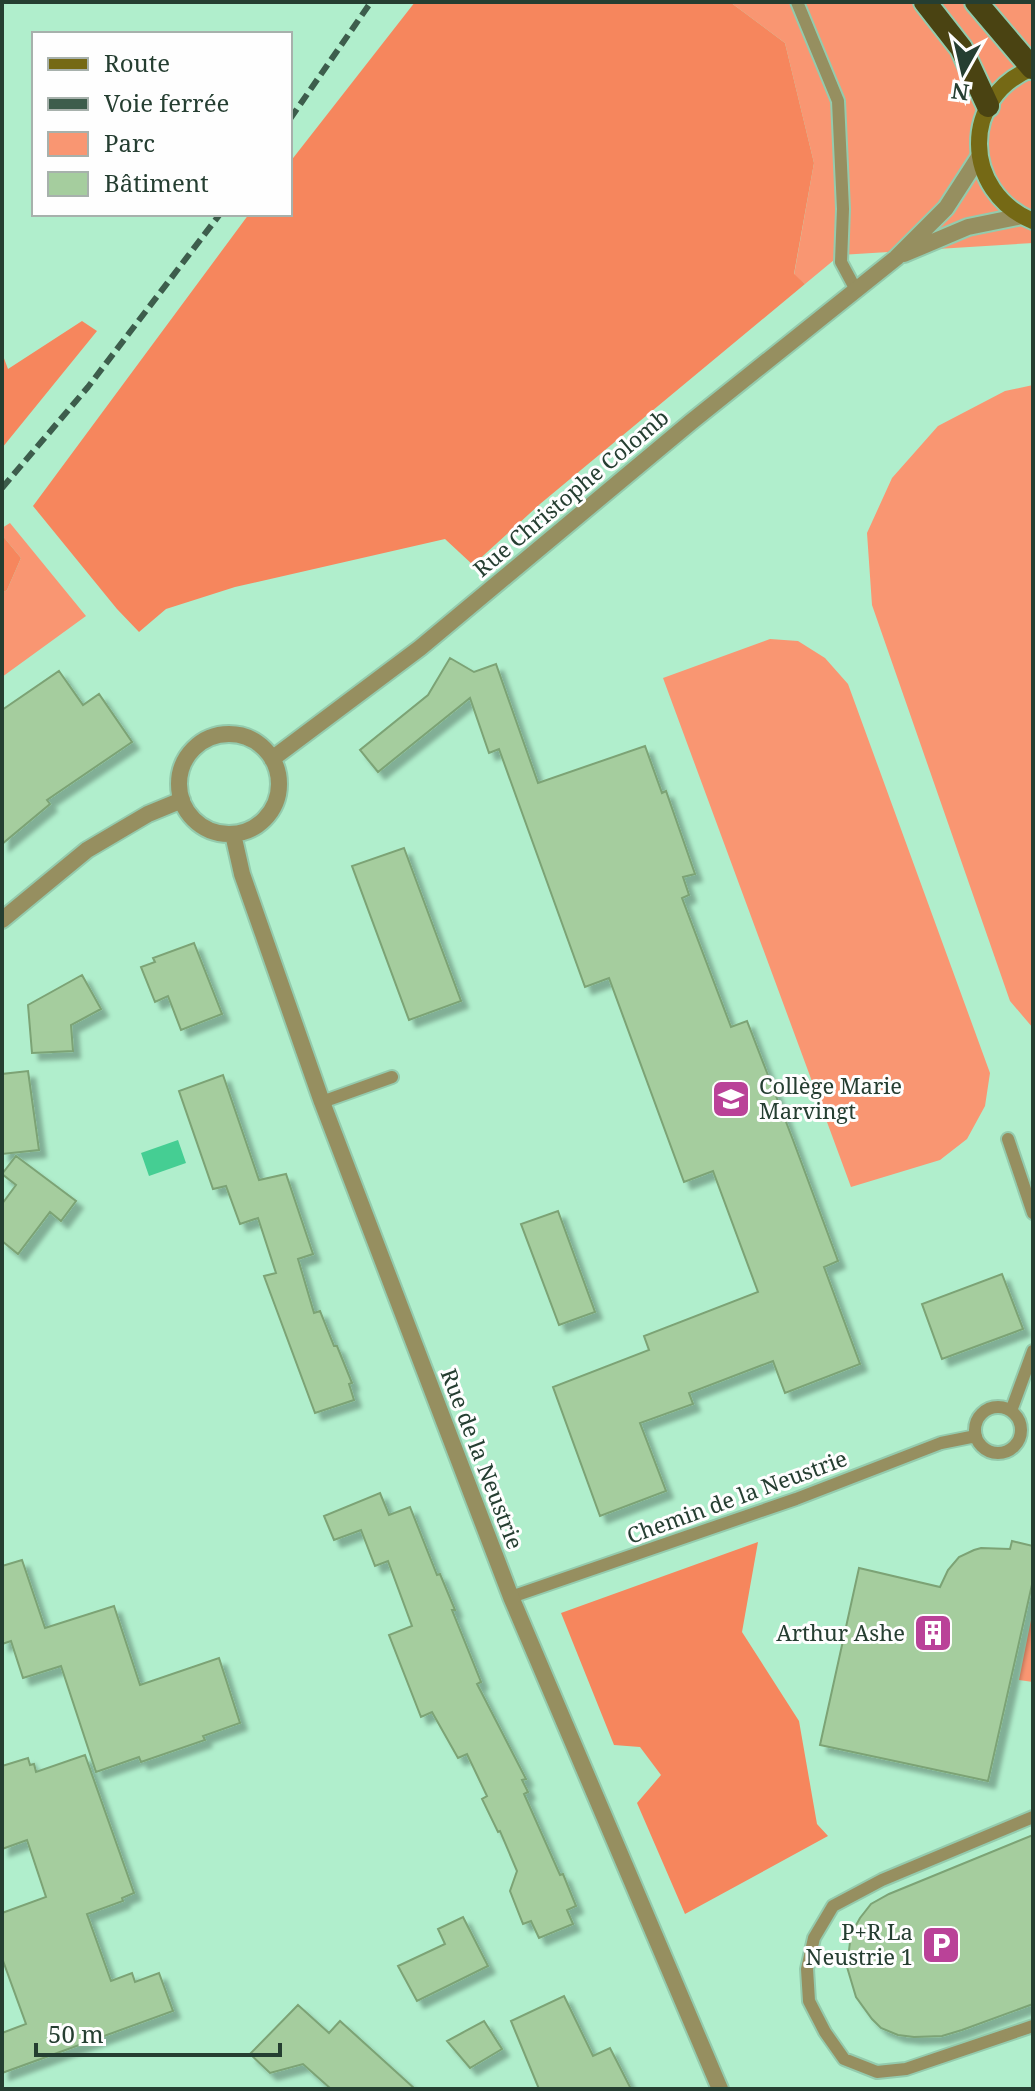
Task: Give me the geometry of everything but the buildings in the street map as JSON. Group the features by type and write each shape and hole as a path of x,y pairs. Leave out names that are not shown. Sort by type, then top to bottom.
{"highway":[{"path":"925,2 961,48 988,106"},
{"path":"976,2 1033,68"}],"main road":[{"path":"1028,219 1002,202 994,192 979,157 980,127 988,106 1007,83 1033,68"}],"street":[{"name":"Rue Christophe Colomb","path":"272,759 420,648 667,441 896,258 946,208 979,157"},
{"name":"Rue Christophe Colomb","path":"896,258 968,227 1028,219"},
{"path":"234,735 260,745 272,759 279,782 276,800 271,812 255,826 233,834 214,832 189,814 182,800 179,782 184,763 195,748 211,738 234,735"},
{"path":"2,920 87,850 148,814 182,800"},
{"name":"Rue de la Neustrie","path":"233,834 242,874 322,1102 511,1597 720,2089"}],"lane":[{"path":"797,2 838,101 843,209 841,262 856,290"},
{"path":"322,1102 392,1077"},
{"path":"1008,1139 1033,1213"},
{"path":"1011,1411 1033,1351"},
{"path":"996,1407 1011,1411 1027,1431 1013,1448 1001,1453 982,1447 976,1436 977,1420 982,1413 996,1407"},
{"name":"Chemin de la Neustrie","path":"511,1597 796,1499 941,1443 976,1436"},
{"path":"1033,1817 882,1880 833,1906 814,1938 807,1969 809,2001 825,2032 844,2059 877,2072 906,2069 1033,2026"}],"green space":[{"path":"730,2 1033,2 1033,243 840,255 805,284 794,275 814,163 785,43"},
{"path":"1033,385 1033,1028 1010,1001 872,605 867,533 892,478 938,426 1005,391"},
{"path":"10,523 86,616 2,677 2,593 7,590 21,558 2,535 2,528"},
{"path":"770,639 798,641 825,658 848,684 990,1073 985,1106 967,1139 940,1160 851,1187 663,678"},
{"path":"1033,1610 1033,1682 1019,1680"}],"shaded area":[{"path":"415,2 730,2 785,43 814,163 794,274 805,284 540,504 473,565 445,539 235,587 166,609 139,632 33,506 248,216 292,216 292,159"},
{"path":"82,321 97,331 2,448 2,353 8,369"},
{"path":"2,535 21,558 7,590 2,593"},
{"path":"178,1140 186,1163 149,1176 141,1153"},
{"path":"758,1542 742,1632 799,1721 817,1824 828,1836 685,1914 637,1803 661,1775 640,1747 614,1745 561,1613"}],"railway":[{"path":"292,116 371,2"},
{"path":"2,488 88,387 218,216"}],"place":[{"name":"Collège Marie Marvingt","path":"731,1099"},
{"name":"Arthur Ashe","path":"933,1633"},
{"name":"P+R La Neustrie 1","path":"941,1945"}]}
